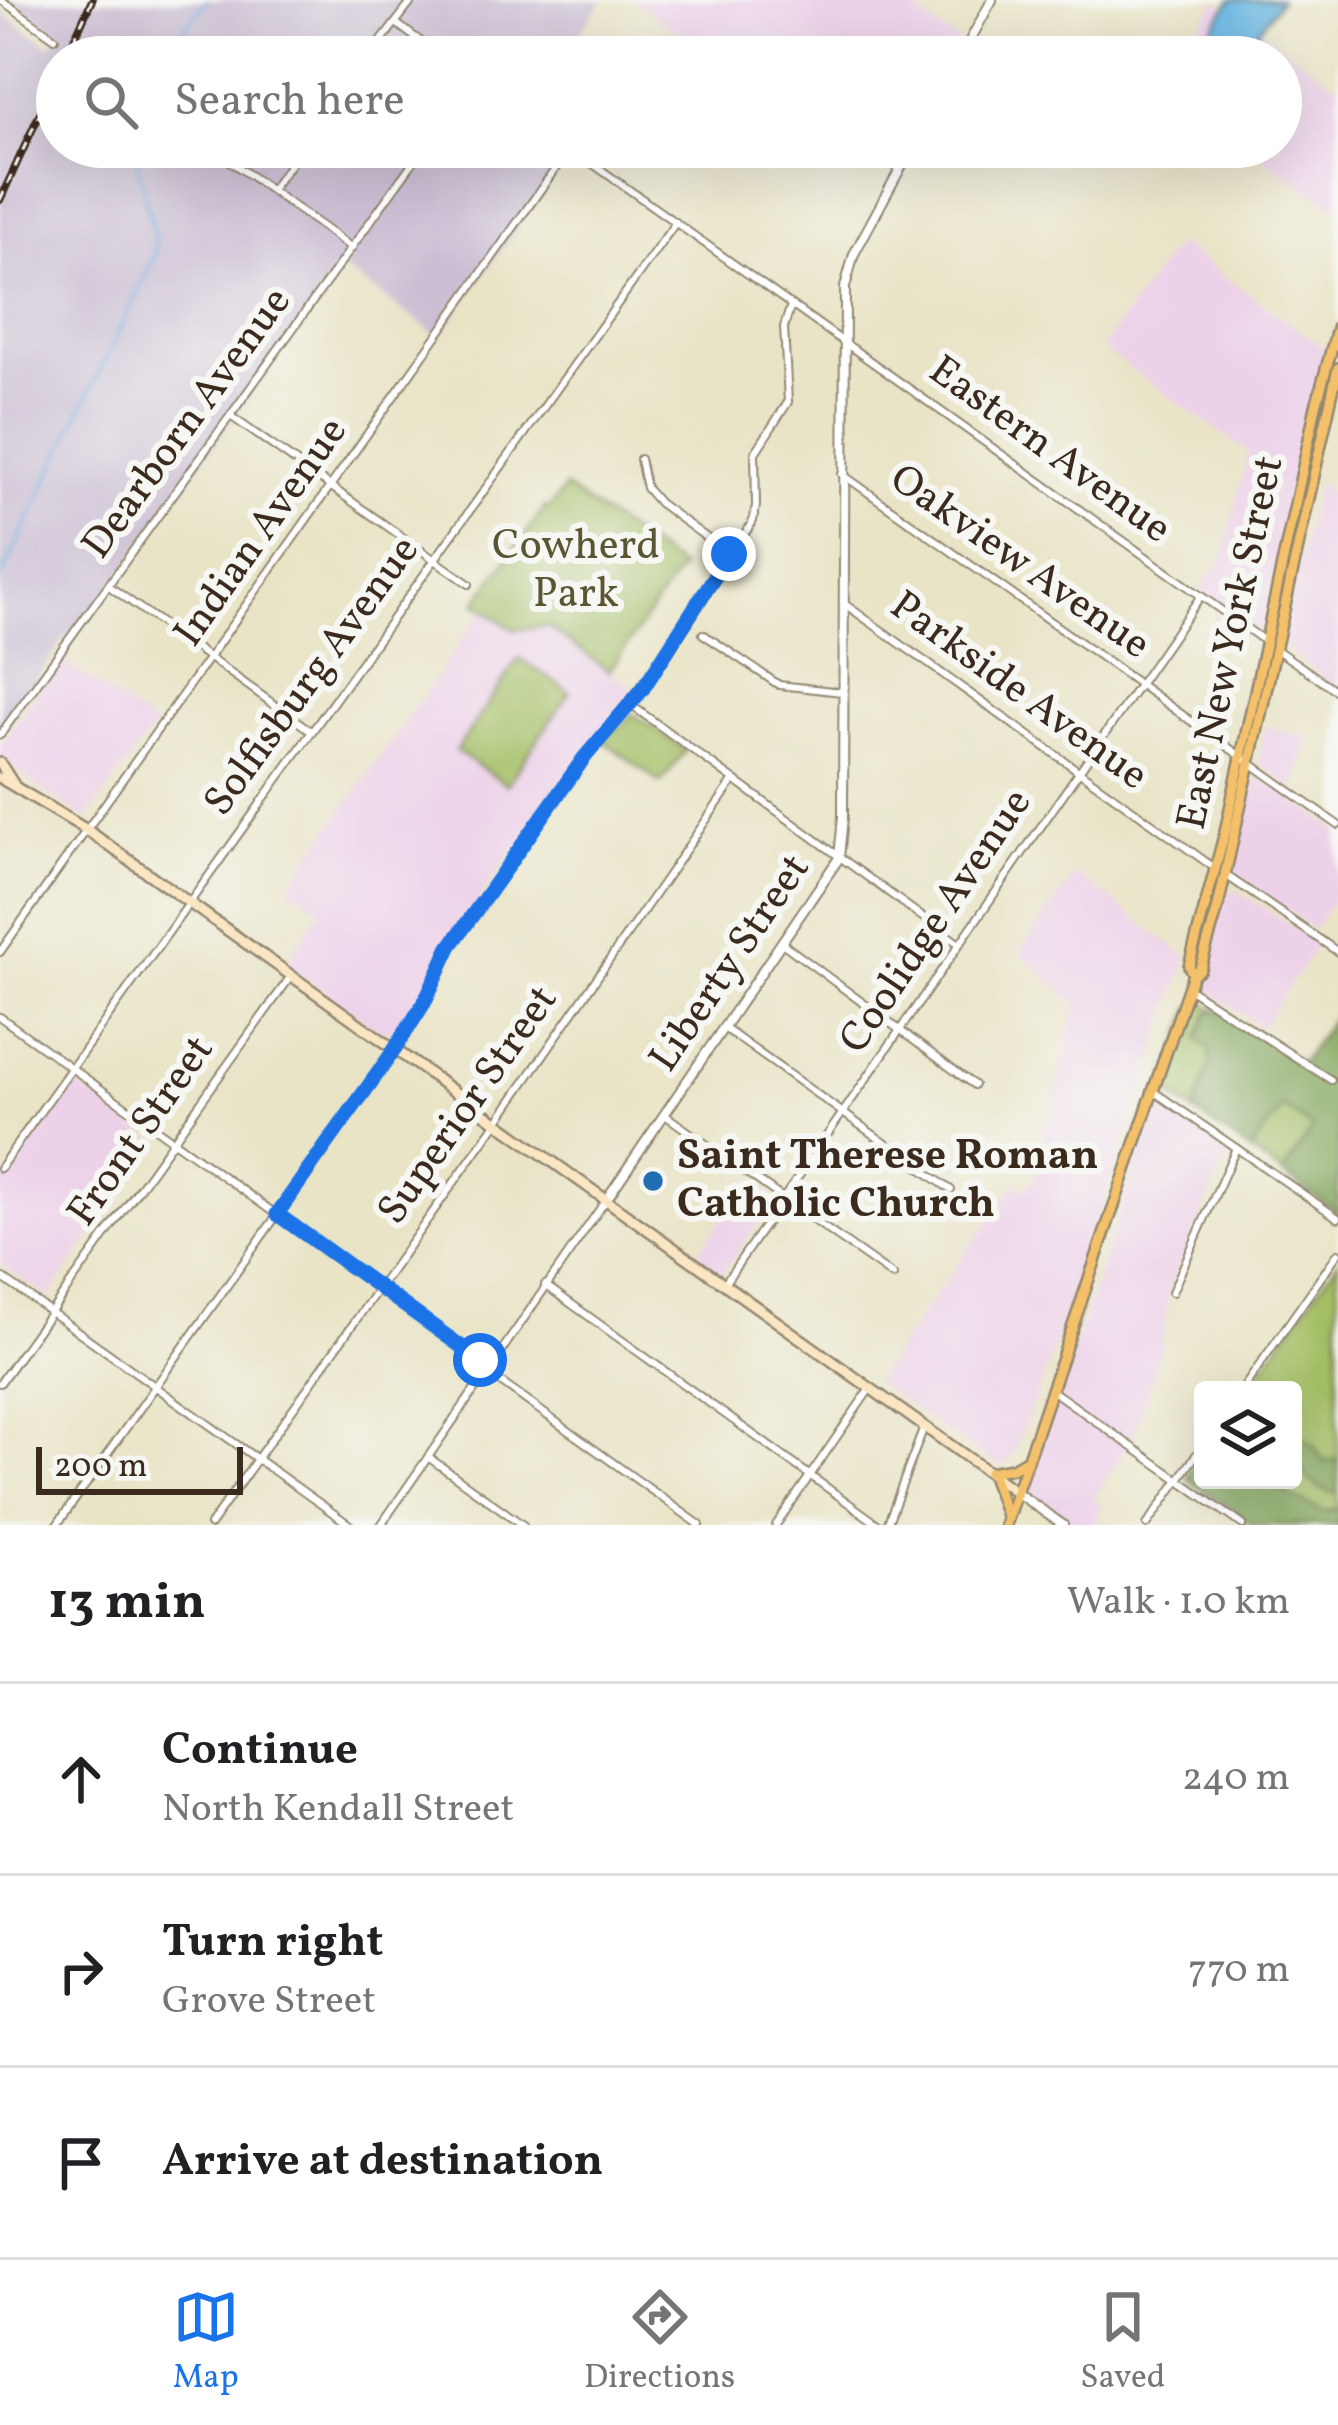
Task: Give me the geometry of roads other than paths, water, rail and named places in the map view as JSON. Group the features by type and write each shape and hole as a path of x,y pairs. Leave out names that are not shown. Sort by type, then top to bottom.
{"main road":[{"name":"East New York Street","path":"1006,1522 1151,1090 1193,974 1200,970 1241,757 1338,325"},
{"name":"East New York Street","path":"1221,873 1252,765 1338,368"},
{"path":"0,763 14,784"},
{"path":"0,778 87,830 1016,1492"},
{"path":"990,1473 1026,1460"},
{"path":"990,1473 1006,1522"}],"street":[{"path":"2,0 53,36"},
{"path":"387,36 413,0"},
{"path":"972,36 992,0"},
{"path":"397,24 413,36"},
{"path":"240,168 352,248"},
{"path":"271,190 287,168"},
{"name":"Dearborn Avenue","path":"0,735 409,168"},
{"name":"Indian Avenue","path":"0,952 555,168"},
{"name":"Eastern Avenue","path":"600,168 1338,692"},
{"name":"Liberty Street","path":"381,1525 839,858 843,817 844,340 850,265 901,168"},
{"name":"Solfisburg Avenue","path":"0,1168 676,222"},
{"path":"57,1525 395,1049 424,1003 450,947 584,758 631,704 753,520 755,453 788,402 784,327 790,304"},
{"path":"231,416 469,584"},
{"path":"640,459 646,488 659,502 729,554"},
{"name":"Oakview Avenue","path":"842,474 1338,825"},
{"path":"109,586 311,731"},
{"name":"Coolidge Avenue","path":"724,1284 1201,596"},
{"name":"Parkside Avenue","path":"842,602 1338,952"},
{"path":"703,634 779,685 842,692"},
{"path":"631,704 958,943"},
{"name":"Superior Street","path":"210,1525 734,780"},
{"path":"782,944 974,1085"},
{"name":"Front Street","path":"0,1383 291,976"},
{"path":"1188,988 1331,1080"},
{"path":"0,1017 480,1360 700,1525"},
{"path":"724,1028 952,1190"},
{"path":"1151,1090 1338,1218"},
{"path":"665,1115 893,1276"},
{"path":"1172,1292 1237,1147"},
{"path":"1248,1381 1338,1253"},
{"path":"0,1276 350,1525"},
{"path":"545,1286 883,1525 924,1426"},
{"path":"776,1525 870,1388"},
{"path":"1050,1389 1244,1525"},
{"path":"427,1456 523,1525"},
{"path":"1147,1525 1194,1458"},
{"path":"1016,1492 1063,1525"}],"water":[{"path":"1231,0 1280,0 1255,36 1208,36"}],"waterway":[{"path":"177,36 207,0"},
{"path":"0,580 155,255 139,168"}],"railway":[{"path":"76,36 92,0"},
{"path":"0,200 36,122"}],"place":[{"name":"Saint Therese Roman Catholic Church","path":"653,1181"}],"park label":[{"name":"Cowherd Park","path":"576,571"}]}
